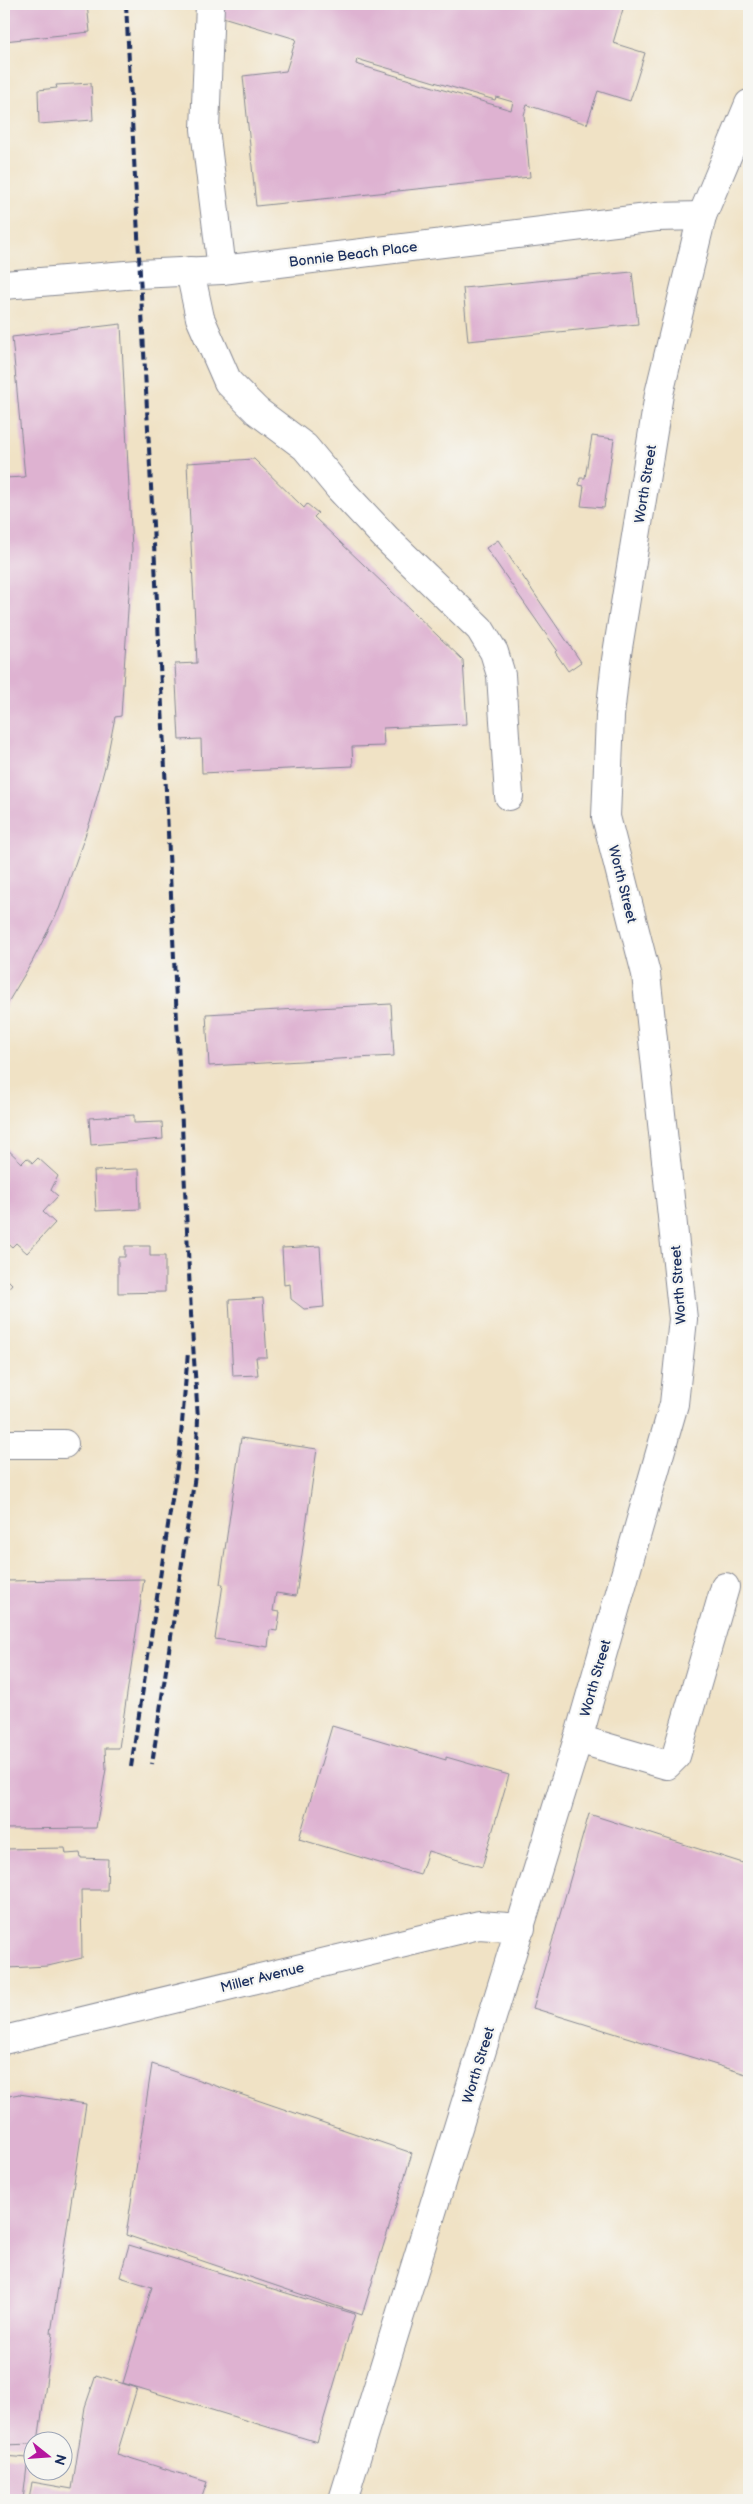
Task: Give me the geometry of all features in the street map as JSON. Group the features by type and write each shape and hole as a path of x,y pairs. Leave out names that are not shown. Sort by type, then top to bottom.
{"street":[{"path":"210,4 205,129 222,270"},
{"name":"Worth Street","path":"343,2500 521,1928 578,1739 674,1404 683,1318 646,974 606,817 610,716 618,650 659,394 702,216 749,104"},
{"name":"Bonnie Beach Place","path":"4,286 222,270 656,217 702,216"},
{"path":"190,271 200,318 228,382 257,411 305,447 339,488 387,539 480,629 494,652 501,675 509,796"},
{"path":"4,1444 64,1444"},
{"path":"578,1739 667,1766 676,1756 725,1587"},
{"name":"Miller Avenue","path":"4,2040 479,1924 521,1928"}],"building":[{"path":"4,4 87,4 90,32 4,41"},
{"path":"220,4 606,4 623,9 613,43 645,53 630,101 598,91 587,124 527,105 524,115 530,177 256,206 243,76 286,71 296,39 216,15","holes":["357,59 495,100 496,97 513,102 511,110 356,64"]},
{"path":"91,83 93,120 39,124 38,90 57,88 56,85"},
{"path":"632,272 638,324 468,341 463,288"},
{"path":"121,324 132,549 121,716 115,717 106,763 91,819 59,909 32,962 4,1009 4,478 25,477 12,337"},
{"path":"592,436 614,439 604,508 581,506 584,486 579,485 580,478 585,478"},
{"path":"254,459 304,508 307,504 318,513 314,517 463,660 467,724 383,728 384,746 352,747 353,766 202,773 201,739 179,740 175,664 197,663 187,463"},
{"path":"498,540 581,662 568,671 555,652 557,650 486,548"},
{"path":"391,1004 394,1056 209,1066 206,1014"},
{"path":"134,1115 134,1123 162,1122 163,1139 91,1145 89,1118"},
{"path":"4,1146 22,1163 27,1158 33,1163 38,1158 58,1176 51,1190 58,1196 43,1212 55,1223 27,1253 16,1243 12,1247 4,1240"},
{"path":"139,1169 140,1209 96,1211 94,1171"},
{"path":"125,1246 150,1246 150,1256 165,1256 165,1292 118,1293 118,1257 125,1257"},
{"path":"320,1246 324,1307 304,1309 291,1299 290,1284 284,1285 282,1248"},
{"path":"4,1276 12,1284 4,1293"},
{"path":"263,1298 267,1357 256,1357 258,1375 233,1376 229,1300"},
{"path":"241,1438 317,1449 296,1596 276,1593 273,1611 280,1612 277,1631 270,1630 268,1647 215,1639 223,1584 220,1584"},
{"path":"144,1579 119,1748 105,1748 106,1769 96,1828 4,1829 4,1581"},
{"path":"332,1726 446,1760 446,1757 509,1775 482,1867 428,1851 420,1875 299,1839"},
{"path":"589,1814 749,1865 749,2075 533,2008"},
{"path":"65,1848 66,1854 80,1853 81,1858 108,1859 107,1890 81,1890 82,1958 48,1966 8,1968 8,1977 4,1977 4,1849"},
{"path":"152,2064 412,2153 362,2315 126,2235"},
{"path":"19,2094 86,2104 51,2333 53,2333 39,2432 22,2432 22,2444 4,2445 4,2097"},
{"path":"129,2245 355,2314 317,2442 123,2383 152,2287 120,2277"},
{"path":"96,2375 137,2388 117,2454 207,2482 201,2500 29,2500 32,2482 72,2489 85,2407"},
{"path":"4,2456 22,2458 22,2482 25,2482 23,2500 4,2500"}],"railway":[{"path":"126,4 191,1314 198,1419 196,1469 152,1764"},
{"path":"131,1767 180,1447 188,1352"}]}
